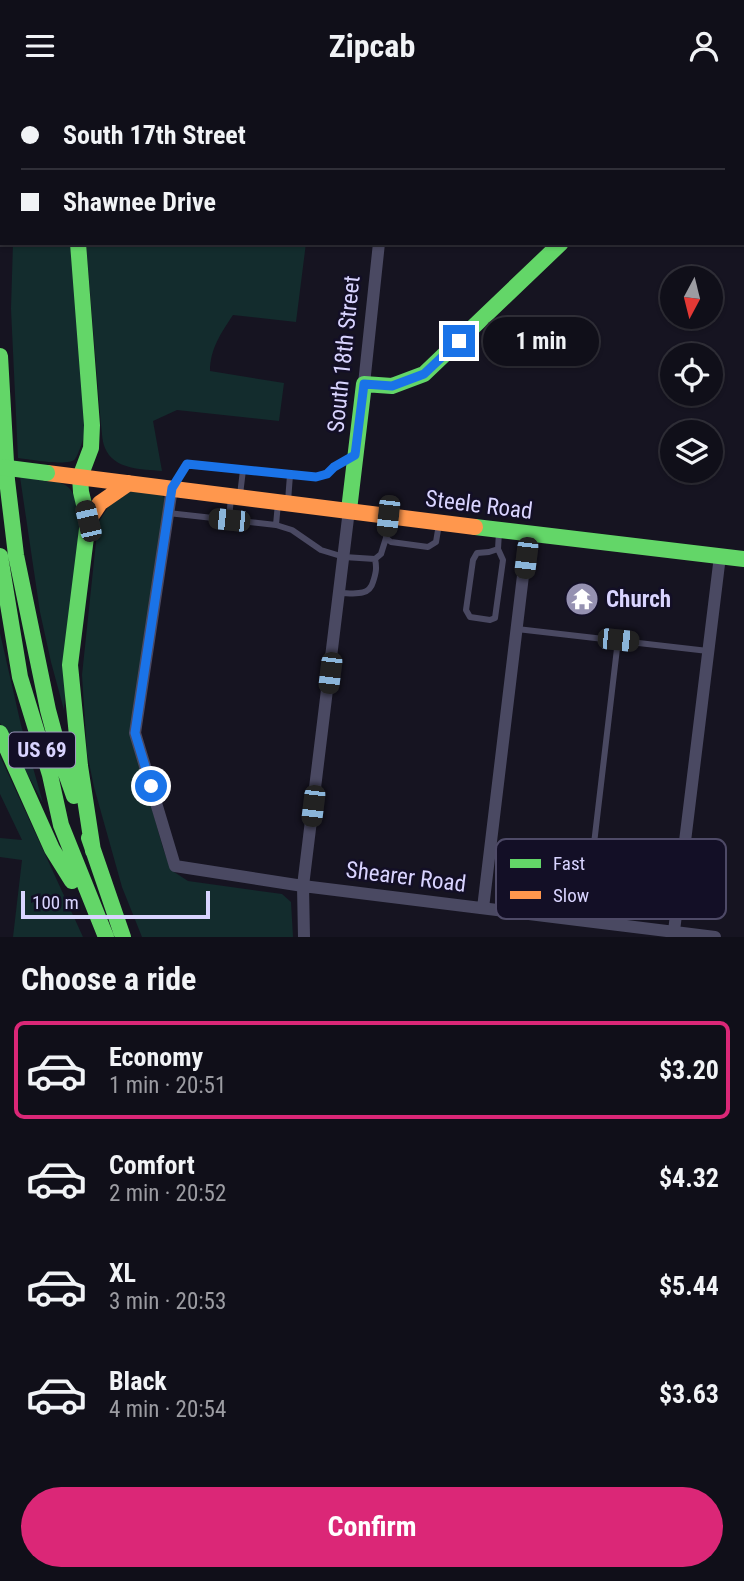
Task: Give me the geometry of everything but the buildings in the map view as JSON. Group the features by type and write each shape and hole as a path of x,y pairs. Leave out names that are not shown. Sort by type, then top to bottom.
{"main road":[{"path":"78,245 92,425 91,449 80,477 88,521 70,665 80,766 93,851"},
{"path":"364,384 392,386 424,374 559,245"},
{"name":"US 69","path":"0,356 4,452 11,520 44,695 64,770 122,937"},
{"name":"South 18th Street","path":"349,510 364,384"},
{"name":"Steele Road","path":"0,467 744,559"},
{"path":"88,521 100,503 129,483"},
{"name":"US 69","path":"0,556 20,677 50,775 61,825 105,937"},
{"path":"0,733 52,849 105,937"}],"street":[{"name":"South 18th Street","path":"364,384 379,245"},
{"path":"168,513 172,488"},
{"name":"South 18th Street","path":"304,937 303,886 349,510"},
{"name":"Shearer Road","path":"168,513 135,733 175,866 303,886 496,910"},
{"path":"483,908 528,534"},
{"path":"685,839 720,556"},
{"name":"Shearer Road","path":"576,919 715,937"},
{"path":"674,931 675,919"}],"lane":[{"path":"172,488 187,464 316,477 327,474 355,455"},
{"path":"229,520 243,470"},
{"path":"276,525 290,475"},
{"path":"168,513 276,525 292,530 321,550 344,557 375,559 381,554 386,538 388,516"},
{"path":"386,538 391,542 428,547 436,542 440,523"},
{"path":"498,549 477,553 473,560 467,610 470,617 490,620 495,618 503,560 498,549 499,530"},
{"path":"340,593 366,593 372,589 377,568 375,559"},
{"path":"517,629 708,650"},
{"path":"595,839 618,640"}],"green space":[{"path":"13,245 71,245 86,432 75,459 71,461 18,458 11,309"},
{"path":"86,245 306,245 296,322 233,315 217,341 210,363 210,371 284,383 279,421 177,410 153,421 162,471 138,469 115,461 105,448"},
{"path":"20,477 49,480 69,487 75,498 80,520 64,710 40,612"},
{"path":"128,491 161,494 165,499 135,749 171,870 188,881 282,894 291,902 293,937 142,937 122,887 87,753 82,675 98,523 114,498"},
{"path":"0,633 21,725 43,803 0,723"},
{"path":"0,756 83,937 13,937 22,860 0,857 0,838 22,840 0,794"}],"traffic: fast":[{"path":"78,245 92,425 91,448 80,477 88,521 70,665 80,766 93,851"},
{"path":"349,510 364,384 392,386 424,374 559,245"},
{"path":"0,356 7,480 16,555 48,710 74,796"},
{"path":"0,467 47,473"},
{"path":"475,527 744,559"},
{"path":"0,556 20,677 50,775 61,825 106,937"},
{"path":"0,733 52,849 72,881"},
{"path":"89,838 123,937"}],"traffic: slow":[{"path":"47,473 475,527"},
{"path":"88,521 100,503 129,483"}],"place":[{"name":"Church","path":"582,599"}],"route":[{"path":"151,786 135,733 172,488 187,464 316,477 327,474 355,455 364,384 392,386 424,374 459,341"}]}
